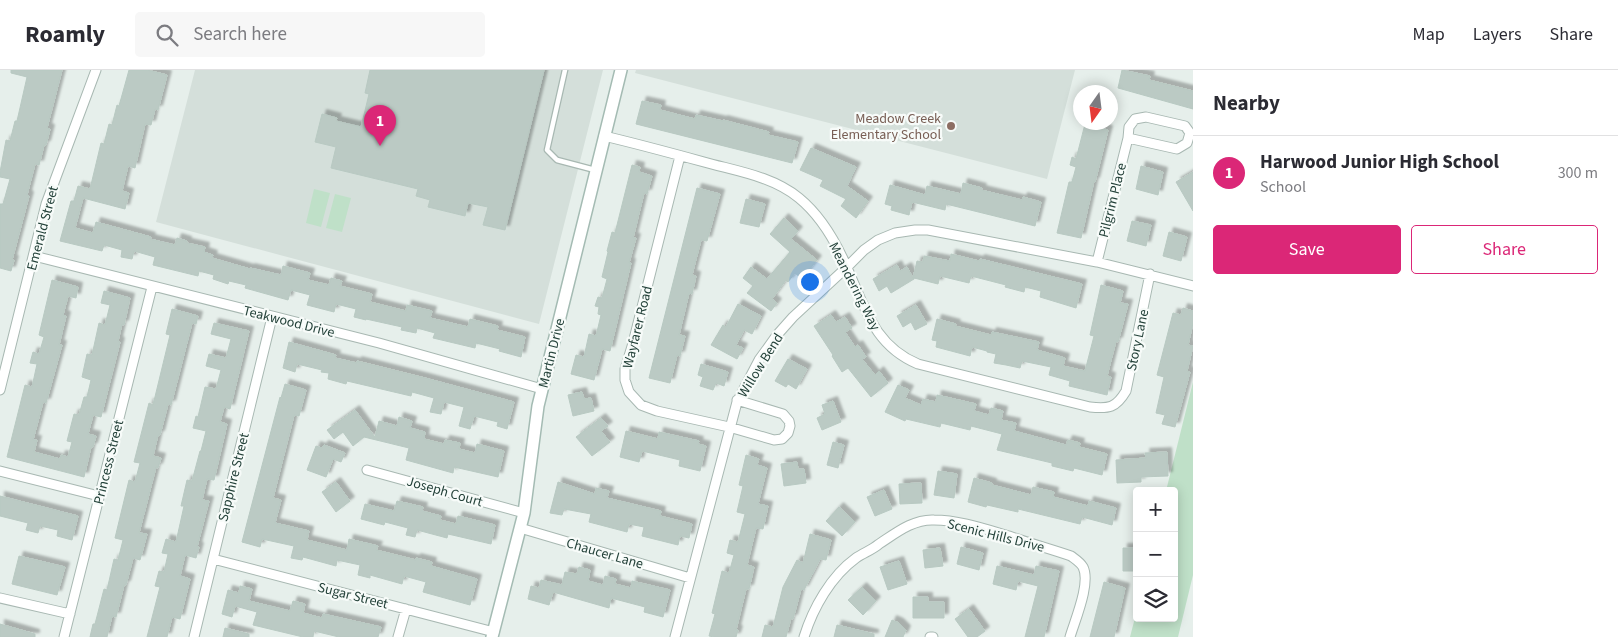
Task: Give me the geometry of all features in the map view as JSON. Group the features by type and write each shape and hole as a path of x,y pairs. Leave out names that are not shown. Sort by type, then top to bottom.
{"street":[{"name":"Emerald Street","path":"0,390 46,204 96,70"},
{"name":"Martin Drive","path":"493,634 524,513 538,406 620,70"},
{"name":"Pilgrim Place","path":"1097,262 1130,127 1135,119 1146,117 1185,126 1190,133 1187,143 1178,149 1128,138"},
{"name":"Meandering Way","path":"604,136 767,180 800,199 813,212 837,247 871,323 887,344 910,360 918,364 1090,407 1109,407 1118,403"},
{"name":"Wayfarer Road","path":"680,156 625,369 625,380 632,397 647,408 729,427 774,440 785,436 789,429 789,421 784,414 737,400"},
{"name":"Willow Bend","path":"675,637 737,400 756,365 777,335 793,317 864,250 878,240 895,233 915,230 941,232 1097,262 1193,286"},
{"name":"Teakwood Drive","path":"34,256 379,343 542,389"},
{"name":"Story Lane","path":"1118,403 1126,391 1150,274"},
{"name":"Princess Street","path":"64,637 152,286"},
{"name":"Sapphire Street","path":"194,637 272,317"},
{"name":"Joseph Court","path":"367,470 524,513"},
{"path":"0,471 99,496"},
{"name":"Scenic Hills Drive","path":"804,637 808,623 821,598 845,568 855,559 904,527 932,520 954,522 982,528 1071,556 1081,564 1086,582 1070,637"},
{"name":"Chaucer Lane","path":"520,528 690,578"},
{"name":"Sugar Street","path":"213,559 406,609 493,634"},
{"path":"0,598 70,614"},
{"path":"398,637 406,609"}],"lane":[{"path":"565,70 547,150 557,160 596,170"}],"shaded area":[{"path":"195,70 603,70 539,324 156,222"},
{"name":"Meadow Creek Elementary School","path":"636,70 1075,70 1047,179 635,73"}],"green space":[{"path":"314,189 330,193 321,227 306,223"},
{"path":"335,194 351,198 342,232 326,228"},
{"path":"1193,382 1193,575 1178,637 1130,637 1134,622 1178,622 1178,487 1167,487"}],"building":[{"path":"11,70 62,70 47,128 50,129 46,145 44,145 39,165 35,164 27,195 29,196 12,260 14,260 11,271 0,268 0,204 3,204 10,179 0,177 0,172 6,140 10,141 15,121 17,121 27,77 11,73"},
{"path":"129,70 147,70 167,75 158,110 155,109 151,125 145,124 135,168 128,166 122,191 129,193 125,209 83,198 75,228 93,233 96,222 175,245 177,238 187,241 187,243 205,247 204,252 213,255 212,258 250,269 281,275 283,266 310,273 308,280 329,285 331,278 342,281 340,286 372,294 370,302 406,311 407,305 432,311 430,318 468,327 470,319 498,326 497,330 525,337 521,357 476,343 475,348 433,338 435,333 417,328 416,333 401,330 402,327 354,317 356,309 336,304 334,312 307,305 310,295 291,290 288,300 245,288 246,285 229,281 228,284 213,279 214,275 199,271 198,276 153,265 155,257 134,251 132,259 121,257 122,250 104,245 102,251 60,241 71,201 74,201 78,186 90,189 101,143 104,144 109,124 112,125"},
{"path":"370,70 544,70 505,230 483,225 488,207 468,203 465,216 428,207 430,200 416,196 418,189 331,168 336,147 315,142 322,114 337,118 336,121 361,127 369,94 365,93"},
{"path":"1122,70 1150,76 1149,80 1193,91 1193,109 1118,88"},
{"path":"642,101 661,105 660,110 695,119 696,115 723,120 769,132 768,135 798,142 792,163 636,124"},
{"path":"1083,130 1108,130 1081,238 1057,233 1069,182 1072,182 1076,167 1070,165 1072,157 1076,159"},
{"path":"811,148 856,167 847,186 868,201 856,218 841,206 846,199 820,186 823,180 800,170"},
{"path":"632,165 640,167 639,172 652,176 647,194 644,193 633,238 636,238 629,263 631,263 610,351 602,349 594,380 571,374 576,355 584,357 589,334 596,336 601,315 598,314 599,307 595,306 598,297 602,298 607,279 602,277 607,251 612,232 615,233"},
{"path":"1141,166 1163,172 1158,195 1136,189"},
{"path":"1193,172 1193,211 1176,182"},
{"path":"963,183 982,188 981,190 1022,200 1023,197 1041,202 1035,226 946,204 945,210 912,202 909,215 891,210 892,206 885,204 890,185 925,195 927,186 961,194"},
{"path":"697,188 720,194 707,241 701,240 692,275 696,276 692,294 689,293 679,335 685,336 680,356 677,355 670,383 649,378"},
{"path":"746,199 765,204 759,227 740,223"},
{"path":"784,218 798,231 791,239 817,260 802,279 795,273 788,282 786,280 772,299 777,303 771,311 747,293 753,286 743,278 751,267 767,279 790,252 770,234"},
{"path":"1132,221 1151,225 1146,246 1127,241"},
{"path":"1169,232 1187,237 1181,261 1163,256"},
{"path":"951,254 979,261 980,259 1082,284 1076,308 1040,297 1041,291 1025,287 1024,292 971,276 969,283 940,276 938,284 914,278 891,293 887,286 879,291 873,279 897,265 900,271 907,267 913,278 917,261 923,262 924,256 950,261"},
{"path":"52,280 78,287 76,298 68,296 63,315 66,316 59,345 62,345 46,403 43,402 33,440 37,440 34,452 60,459 61,455 68,457 72,442 67,441 74,414 79,415 84,397 87,397 91,380 82,377 87,354 92,355 99,323 105,325 110,305 101,303 104,291 130,298 124,325 122,324 118,341 120,342 101,417 93,415 88,434 96,436 93,447 91,447 84,477 7,457 25,385 32,387 37,364 30,363 33,352 39,354 44,337 39,335"},
{"path":"1101,285 1123,291 1120,303 1128,304 1107,376 1111,377 1107,395 1069,386 1070,381 1049,375 1051,367 1022,361 1020,368 994,363 996,354 972,347 970,356 936,347 937,341 932,340 937,319 956,324 955,326 991,335 992,332 1039,342 1037,350 1065,358 1063,366 1085,371 1094,336 1090,335"},
{"path":"738,304 761,316 752,334 744,330 736,345 743,348 737,359 711,345 723,325 726,327"},
{"path":"916,305 927,324 915,330 911,322 903,327 897,316"},
{"path":"1183,308 1193,311 1193,323 1188,345 1193,346 1187,371 1190,372 1175,427 1162,424 1165,415 1156,413 1164,377 1157,375 1173,313 1181,315"},
{"path":"172,309 198,316 196,324 192,323 171,405 168,404 153,456 161,458 158,468 156,467 139,533 147,534 140,560 133,558 116,617 112,616 107,637 90,637 104,589 107,590 114,559 118,560 123,540 115,538 129,480 135,482 140,463 134,462 149,403 153,405 170,335 166,334"},
{"path":"831,315 836,322 845,317 852,328 845,332 855,347 858,345 866,357 862,359 875,375 879,371 888,383 871,397 848,368 842,372 814,326"},
{"path":"214,323 249,331 230,409 224,407 220,422 227,424 214,480 207,479 202,500 209,501 196,558 185,555 180,576 190,579 180,619 172,617 167,637 147,637 160,587 155,586 159,571 164,572 168,554 162,553 166,539 176,542 184,506 181,506 187,480 192,481 206,431 193,428 196,416 198,417 205,387 216,389 221,370 206,366 209,354 226,358 231,339 211,334"},
{"path":"289,342 336,355 335,358 357,363 357,361 514,402 507,429 497,426 498,422 474,416 470,429 459,426 464,407 444,402 441,414 430,412 434,398 412,392 411,396 347,381 346,384 328,379 329,373 321,372 322,370 297,364 295,372 283,368"},
{"path":"788,359 807,369 796,389 788,384 786,387 775,381"},
{"path":"701,364 728,372 724,386 716,383 713,390 700,386 703,377 698,375"},
{"path":"285,384 306,390 299,416 294,415 273,498 281,500 275,523 309,531 307,540 347,550 349,539 378,546 376,550 432,562 431,566 477,579 470,605 423,592 426,582 404,576 402,584 370,575 370,578 358,575 360,565 337,560 336,566 303,557 302,560 291,558 294,546 262,539 260,547 242,542"},
{"path":"898,385 909,390 905,398 921,405 923,399 936,402 937,395 976,404 974,411 989,415 991,408 1003,411 1001,420 1016,423 1014,431 1066,445 1068,440 1080,443 1079,447 1107,454 1102,475 1074,468 1073,471 1052,466 1052,463 997,450 1002,434 971,426 970,430 941,423 940,427 906,419 905,421 885,412"},
{"path":"582,392 584,399 591,398 594,411 573,416 568,395"},
{"path":"833,401 841,422 822,430 817,418 825,414 822,405"},
{"path":"355,410 375,437 379,421 397,426 399,417 412,421 410,428 425,432 424,439 444,444 445,440 460,443 459,449 475,453 477,444 504,451 498,477 454,467 453,473 406,460 409,448 364,437 353,446 343,432 334,439 327,430"},
{"path":"601,418 608,426 601,431 610,442 592,456 576,437"},
{"path":"626,431 658,439 659,432 699,441 698,444 706,446 700,471 679,466 680,460 642,451 639,462 620,457"},
{"path":"833,442 844,445 838,468 827,465"},
{"path":"324,445 345,453 341,462 333,459 326,477 307,470 316,446 322,448"},
{"path":"1167,452 1168,476 1141,477 1141,482 1117,483 1116,460 1146,458 1145,453"},
{"path":"746,455 759,459 757,465 767,468 758,504 768,506 763,529 756,528 747,565 754,567 749,589 746,589 736,637 714,637 709,636 715,614 712,613 722,571 729,573 734,555 727,553 730,540 738,542 745,514 737,512 743,486 739,485"},
{"path":"797,462 798,469 804,469 806,483 784,486 781,464"},
{"path":"938,471 957,474 954,498 934,495"},
{"path":"974,478 992,483 992,485 1031,495 1033,487 1054,492 1053,497 1088,506 1089,501 1116,508 1112,525 1082,517 1080,524 1018,509 1018,512 968,502"},
{"path":"336,482 350,501 336,512 322,492"},
{"path":"558,482 595,494 596,488 609,491 607,498 661,511 660,516 692,524 689,538 680,536 678,545 642,536 644,527 629,524 627,532 589,522 591,514 564,509 562,515 550,513"},
{"path":"921,483 922,503 900,504 899,484"},
{"path":"884,490 892,509 875,516 867,497"},
{"path":"0,496 78,516 72,540 57,536 58,530 40,526 38,533 26,530 28,523 0,516"},
{"path":"397,501 423,507 422,511 441,516 440,520 456,524 458,516 495,525 491,544 448,534 447,538 417,530 415,537 406,535 408,528 385,522 384,525 361,519 365,504 394,511"},
{"path":"839,507 855,522 842,536 826,521"},
{"path":"810,534 831,540 826,560 820,559 804,590 801,589 786,637 762,637 765,625 773,627 783,587 797,560 803,563"},
{"path":"961,547 983,553 979,570 957,564"},
{"path":"940,548 943,566 925,568 923,550"},
{"path":"1123,548 1133,548 1133,571 1123,571"},
{"path":"19,556 65,567 57,595 12,584"},
{"path":"899,561 907,584 888,590 880,567"},
{"path":"997,566 1034,575 1036,566 1059,571 1044,637 1025,637 1038,586 1018,581 1016,590 993,584"},
{"path":"579,567 590,570 588,581 603,585 605,576 616,579 615,584 631,588 632,581 670,590 663,617 644,612 645,607 611,598 609,608 553,592 549,605 528,599 531,586 539,588 541,580 562,585 565,572 577,574"},
{"path":"1104,582 1125,588 1114,637 1090,637"},
{"path":"240,586 252,589 249,601 290,611 293,601 305,604 303,613 322,618 323,614 381,627 378,637 339,637 314,631 313,637 303,637 253,625 257,612 235,606 232,617 222,614 228,590 239,593"},
{"path":"862,587 876,601 863,615 848,600"},
{"path":"913,597 928,597 928,602 944,602 944,618 913,618"},
{"path":"969,609 985,631 977,637 968,637 955,619"},
{"path":"892,620 899,623 906,630 903,637 885,637"},
{"path":"0,624 35,634 35,637 0,637"},
{"path":"837,625 874,634 874,637 834,637"},
{"path":"225,628 249,634 249,637 223,637"}],"place":[{"name":"Meadow Creek Elementary School","path":"951,126"},
{"name":"Harwood Junior High School","path":"380,146"}]}
